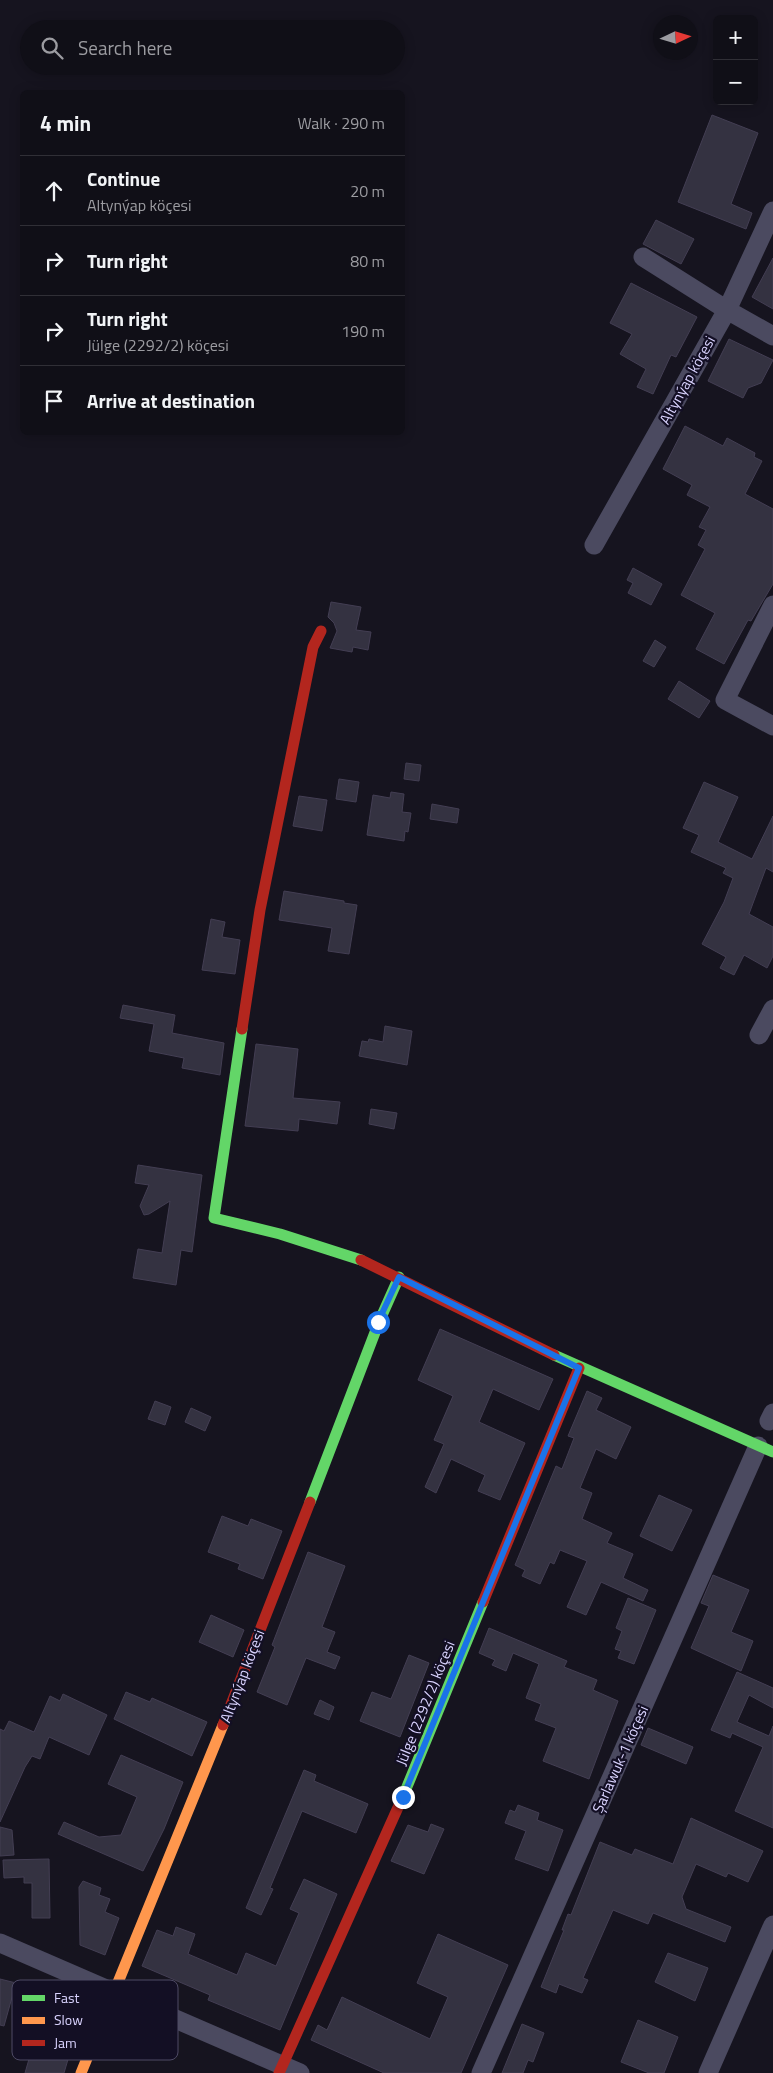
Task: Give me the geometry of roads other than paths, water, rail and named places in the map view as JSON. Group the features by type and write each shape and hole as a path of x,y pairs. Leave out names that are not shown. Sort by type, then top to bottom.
{"street":[{"name":"Altynýap köçesi","path":"594,545 726,310 773,211"},
{"path":"643,257 726,310 773,336"},
{"path":"773,605 725,700 773,726"},
{"path":"320,631 313,647 260,910 214,1218 280,1234 336,1251 399,1277 579,1368 766,1449"},
{"path":"759,1035 773,1009"},
{"name":"Altynýap köçesi","path":"119,1980 229,1711 378,1322 399,1277"},
{"name":"Jülge (2292/2) köçesi","path":"280,2069 403,1797 579,1368"},
{"name":"Şarlawuk-1 köçesi","path":"482,2073 766,1449"},
{"path":"708,2073 773,1925"},
{"path":"0,1943 88,1980"},
{"path":"178,2021 280,2069 300,2073"},
{"name":"Altynýap köçesi","path":"81,2073 86,2060"}]}
